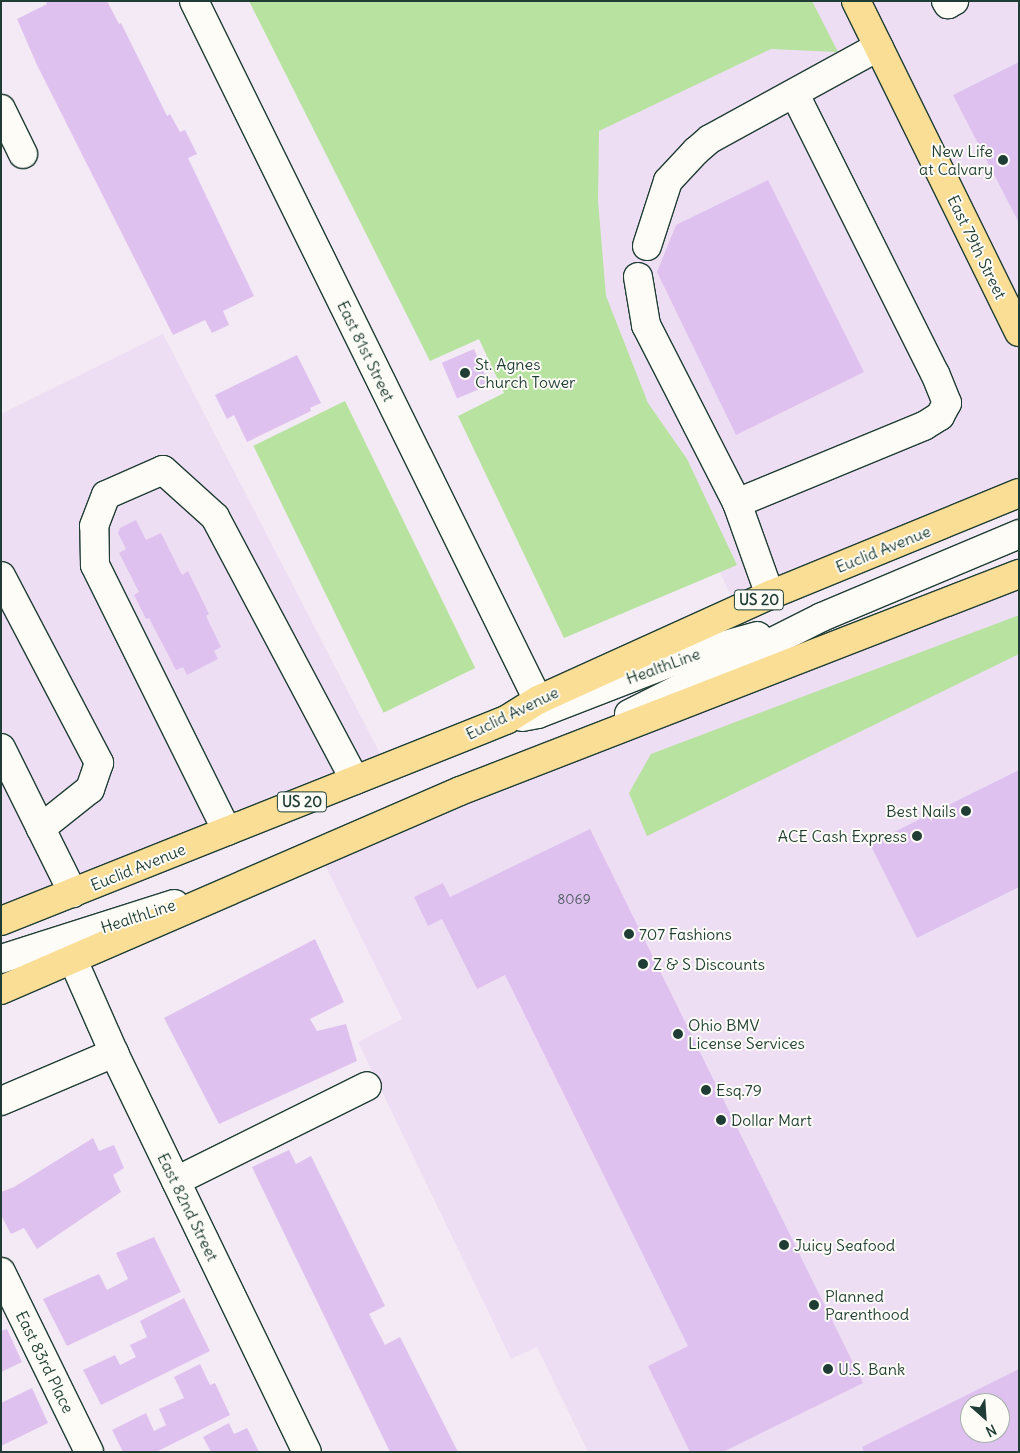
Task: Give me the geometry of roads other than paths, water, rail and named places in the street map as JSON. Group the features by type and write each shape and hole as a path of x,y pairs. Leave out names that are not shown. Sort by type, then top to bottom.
{"main road":[{"name":"East 79th Street","path":"856,1 1019,332"},
{"name":"Euclid Avenue","path":"1,921 506,720 538,700 770,596 1019,493"},
{"path":"1,990 460,792 1019,574"}],"street":[{"name":"East 81st Street","path":"194,1 538,700"},
{"path":"946,1 948,4 954,1"},
{"path":"647,246 668,181 710,139 878,47"},
{"path":"737,503 924,426 940,416 947,403 935,374 794,93"},
{"path":"1,110 23,154"},
{"path":"638,277 639,296 646,325 737,503 770,596"},
{"path":"227,832 95,565 94,526 106,495 162,470 215,517 355,780"},
{"name":"HealthLine","path":"532,764 822,617 1019,534"},
{"path":"1,576 99,763 90,789 41,828"},
{"name":"HealthLine","path":"506,720 538,714 693,654 822,617"},
{"path":"1,748 41,828 86,888 1,934"},
{"name":"HealthLine","path":"1,959 275,872"},
{"name":"East 82nd Street","path":"73,960 114,1053 307,1452"},
{"path":"1,1101 114,1053"},
{"path":"176,1181 366,1086"},
{"name":"East 83rd Place","path":"1,1272 89,1452"}],"place":[{"name":"New Life at Calvary","path":"1003,160"},
{"name":"St. Agnes Church Tower","path":"465,373"},
{"name":"Best Nails","path":"966,811"},
{"name":"ACE Cash Express","path":"917,836"},
{"name":"707 Fashions","path":"629,934"},
{"name":"Z & S Discounts","path":"643,964"},
{"name":"Ohio BMV License Services","path":"678,1034"},
{"name":"Esq.79","path":"706,1090"},
{"name":"Dollar Mart","path":"721,1120"},
{"name":"Juicy Seafood","path":"784,1245"},
{"name":"Planned Parenthood","path":"814,1305"},
{"name":"U.S. Bank","path":"828,1369"}]}
